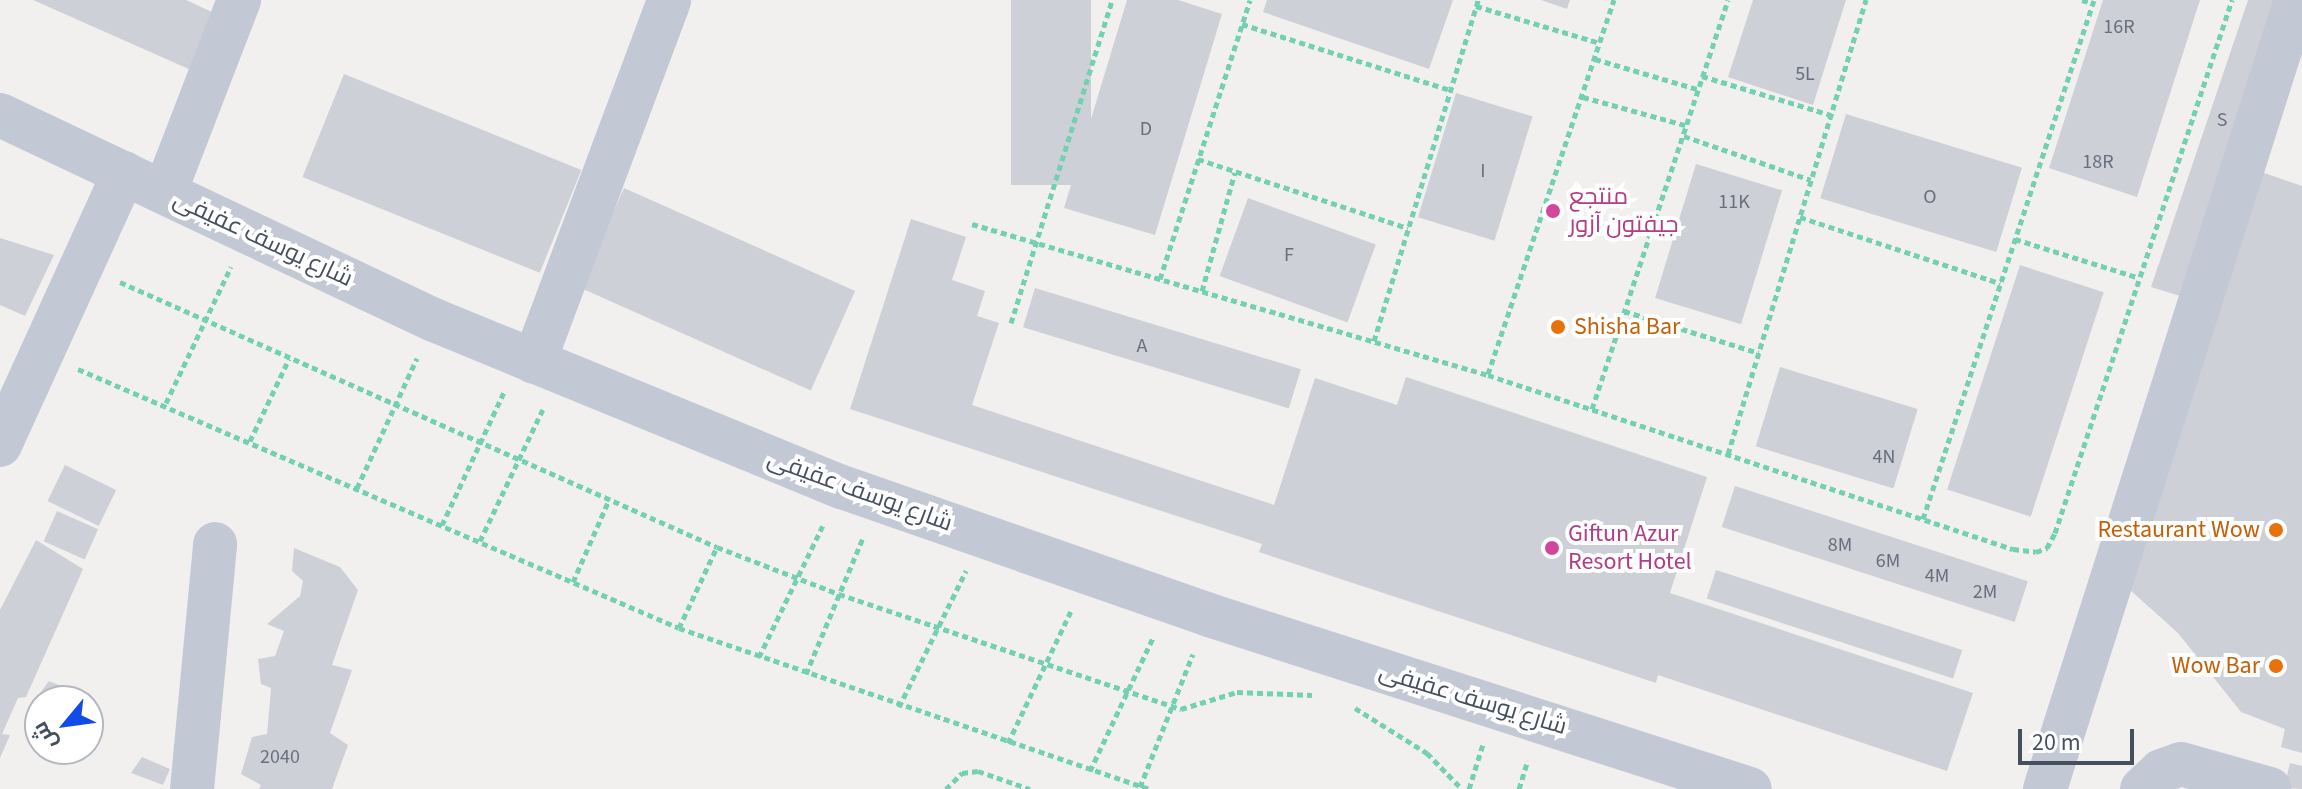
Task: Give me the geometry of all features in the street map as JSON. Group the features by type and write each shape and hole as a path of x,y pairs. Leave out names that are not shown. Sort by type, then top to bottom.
{"street":[{"path":"165,192 239,0"},
{"path":"538,364 669,0"},
{"path":"2045,789 2296,0"},
{"name":"شارع يوسف عفيفى","path":"0,115 434,320 861,494 1190,608 1750,789"},
{"path":"0,445 124,173"},
{"path":"0,366 41,354"},
{"path":"192,789 215,544"},
{"path":"2142,789 2161,771 2181,764 2270,789"}],"path":[{"path":"1011,323 1112,0"},
{"path":"1160,279 1250,0"},
{"path":"1488,375 1614,0"},
{"path":"1592,409 1728,0"},
{"path":"1728,454 1866,0"},
{"path":"1923,519 2093,2 2082,0"},
{"path":"972,224 1488,375 2024,552 2047,548 2232,0"},
{"path":"1374,341 1477,3 1600,43"},
{"path":"1242,24 1450,90"},
{"path":"1595,59 1697,89"},
{"path":"1702,76 1831,115"},
{"path":"1583,97 1685,125"},
{"path":"1684,136 1811,180"},
{"path":"1198,159 1408,228"},
{"path":"1202,291 1235,172"},
{"path":"1800,217 2000,283"},
{"path":"166,403 248,232"},
{"path":"2015,239 2136,277"},
{"path":"83,265 518,461 717,547 839,594 1181,709 1249,692 1325,698"},
{"path":"1624,311 1759,353"},
{"path":"357,488 434,320"},
{"path":"41,354 166,403 679,628 899,707 1148,789"},
{"path":"250,441 289,359"},
{"path":"442,525 479,443 538,364"},
{"path":"480,541 518,461 538,364"},
{"path":"759,657 797,579 861,494"},
{"path":"806,674 839,594 861,494"},
{"path":"573,582 609,500"},
{"path":"899,707 984,537"},
{"path":"679,628 717,547"},
{"path":"1008,743 1088,574"},
{"path":"1090,771 1128,690 1190,608"},
{"path":"1140,787 1171,706 1190,608"},
{"path":"1347,704 1427,753 1462,789"},
{"path":"946,789 962,773 978,771 1030,789"}],"building":[{"path":"33,0 186,0 225,18 200,74"},
{"path":"1011,0 1091,0 1091,185 1011,185"},
{"path":"1127,0 1178,0 1222,14 1155,235 1064,208"},
{"path":"1267,0 1453,0 1429,69 1263,12"},
{"path":"1541,0 1570,0 1567,9"},
{"path":"1753,0 1846,0 1813,105 1728,77"},
{"path":"2103,0 2200,0 2137,197 2049,168"},
{"path":"2248,0 2275,0 2180,296 2151,287"},
{"path":"344,74 581,170 540,273 302,177"},
{"path":"1456,93 1533,116 1494,241 1418,217"},
{"path":"1846,114 2022,168 1996,252 1820,198"},
{"path":"1696,164 1782,190 1741,324 1655,298"},
{"path":"2253,169 2302,186 2302,753 2281,747 2285,729 2241,712 2178,633 2120,581"},
{"path":"624,188 855,291 811,390 580,288"},
{"path":"1248,198 1376,245 1347,323 1220,276"},
{"path":"911,219 966,237 952,280 985,291 977,316 999,323 972,405 1274,505 1315,378 1397,405 1406,377 1707,477 1670,593 1973,693 1947,771 1658,675 1656,683 1259,552 1262,544 850,409"},
{"path":"0,238 54,255 25,316 0,305"},
{"path":"2020,265 2104,292 2031,517 1947,489"},
{"path":"1035,288 1301,369 1289,408 1023,327"},
{"path":"1780,367 1918,409 1893,488 1756,446"},
{"path":"65,465 116,490 99,526 47,501"},
{"path":"1735,486 2028,581 2015,622 1722,527"},
{"path":"57,511 98,529 85,559 44,541"},
{"path":"36,540 83,569 31,685 24,685 24,697 18,698 2,734 10,735 0,758 0,610"},
{"path":"294,548 340,567 358,590 332,665 352,670 330,733 348,745 332,789 259,789 261,785 241,774 252,737 267,734 271,688 261,684 258,659 275,656 284,631 267,624 300,596 303,581 292,571"},
{"path":"1716,570 1962,650 1953,679 1707,599"},
{"path":"142,757 170,769 163,785 131,773"},
{"path":"2290,763 2302,766 2302,789 2284,788"}],"place":[{"name":"منتجع جيفتون آزور","path":"1553,211"},
{"name":"Shisha Bar","path":"1558,327"},
{"name":"Restaurant Wow","path":"2276,530"},
{"name":"Giftun Azur Resort Hotel","path":"1552,548"},
{"name":"Wow Bar","path":"2276,666"}]}
